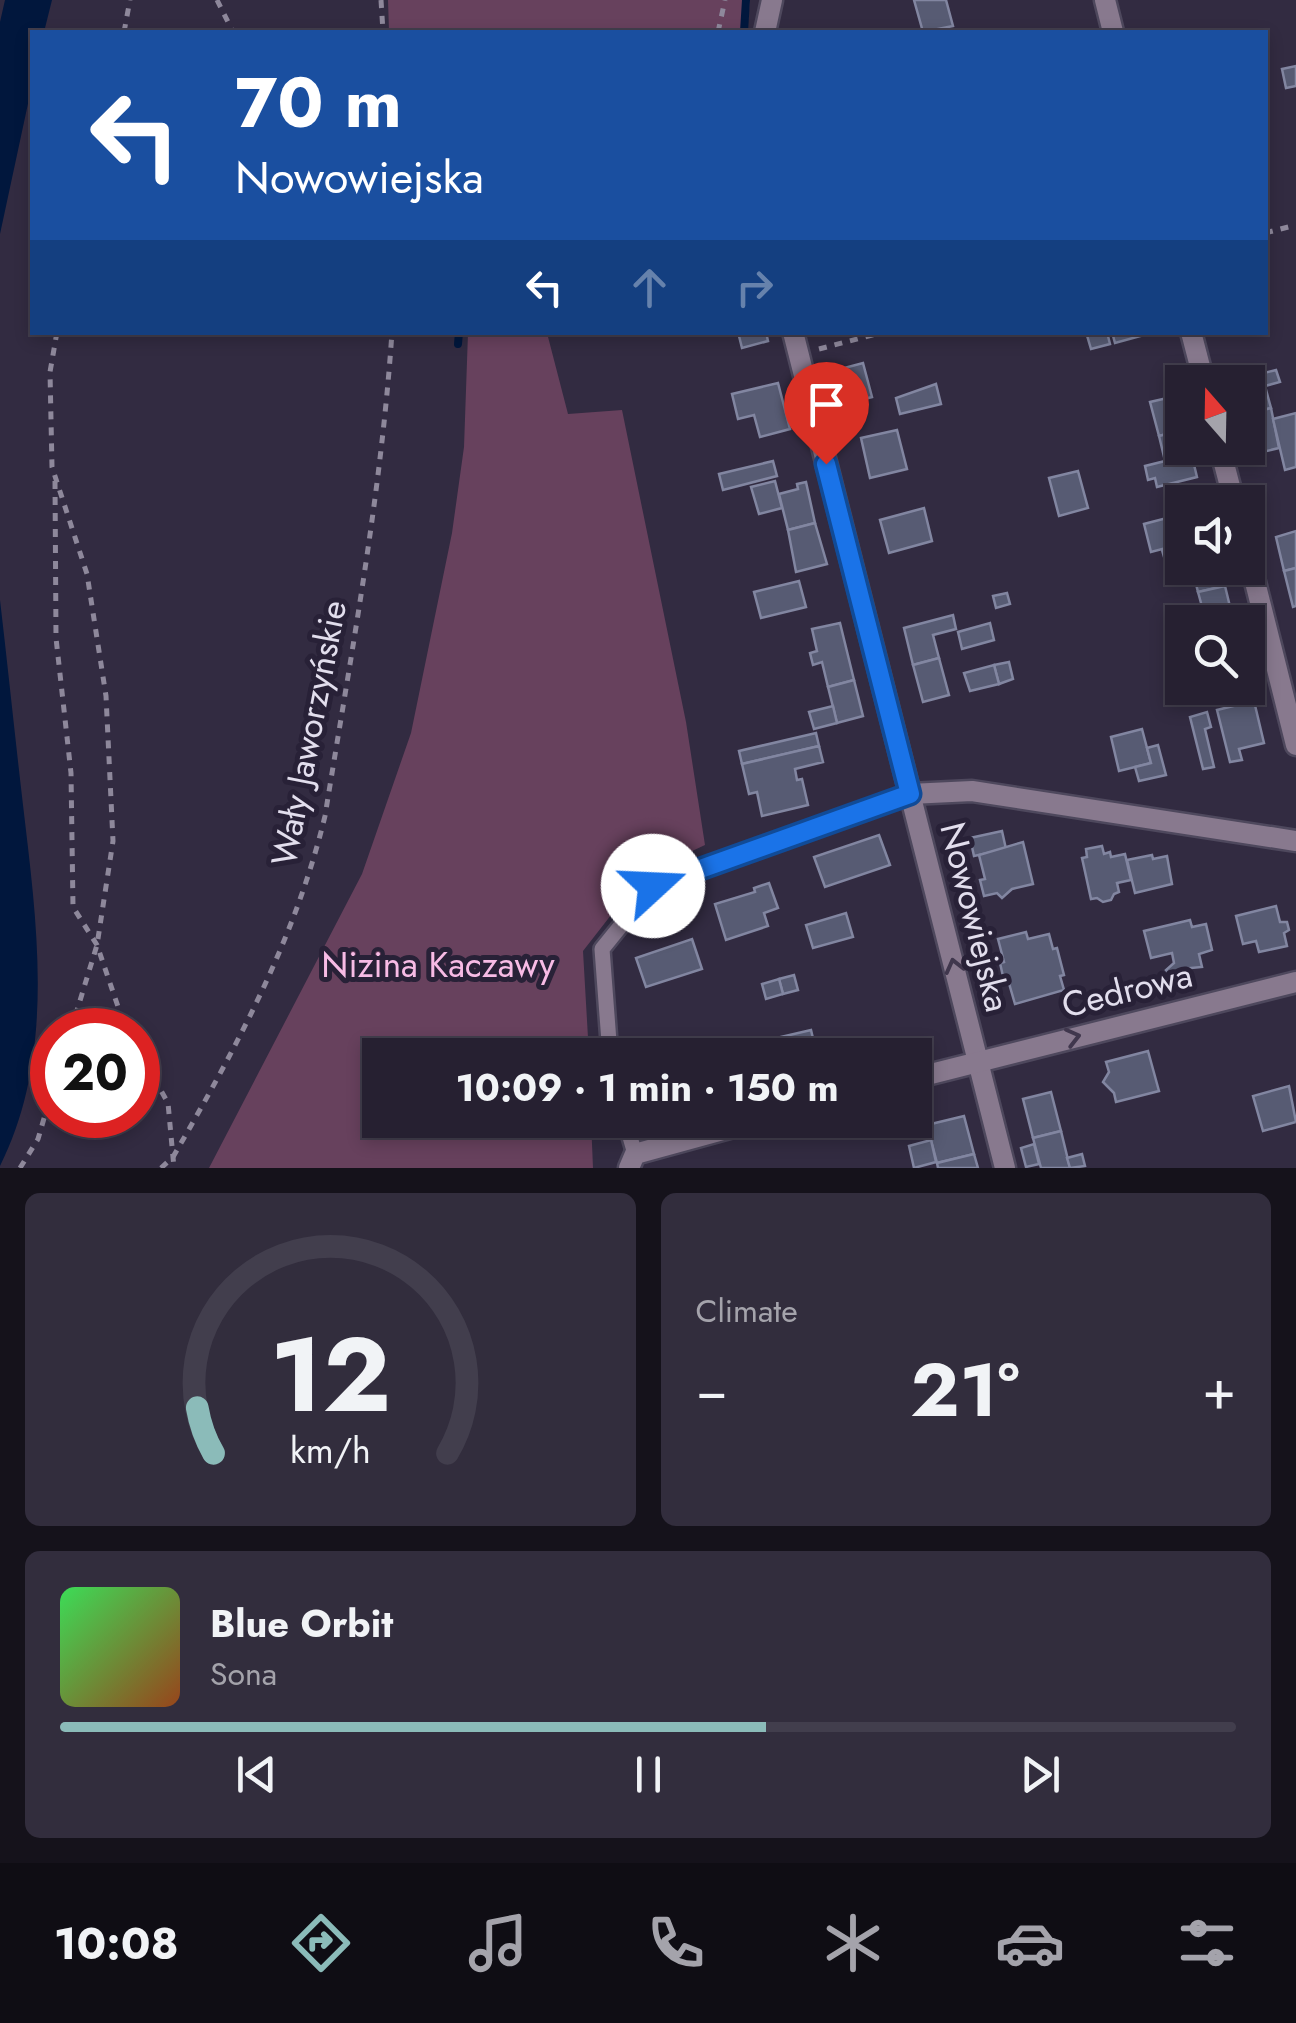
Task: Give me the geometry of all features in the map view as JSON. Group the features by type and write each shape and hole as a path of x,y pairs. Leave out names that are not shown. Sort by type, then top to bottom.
{"street":[{"path":"765,30 772,0"},
{"path":"1104,0 1112,30"},
{"name":"Nowowiejska","path":"794,335 1005,1168"},
{"path":"1192,335 1200,365"},
{"path":"1256,585 1296,744"},
{"path":"910,794 972,791 1296,841"},
{"name":"Cedrowa","path":"932,1073 1296,982"},
{"path":"632,1161 703,1138"}],"lane":[{"path":"609,1038 602,949 653,886 910,794"}],"path":[{"path":"124,30 130,0"},
{"path":"217,0 231,30"},
{"path":"381,0 383,30"},
{"path":"718,30 725,0"},
{"path":"1268,232 1296,225"},
{"path":"56,335 50,372 56,638 71,772 73,906 97,945 118,1008"},
{"name":"Wały Jaworzyńskie","path":"161,1168 173,1157 268,983 314,859 328,799 369,542 386,421 392,335"},
{"path":"798,354 872,335"},
{"path":"55,474 87,574 106,696 113,841 97,945 78,1008"},
{"path":"160,1089 168,1103 174,1168"},
{"path":"20,1168 38,1138"}],"green space":[{"path":"388,0 750,0 747,30 389,30"},
{"name":"Nizina Kaczawy","path":"468,335 548,335 568,414 622,410 686,722 705,845 643,874 583,951 588,1038 362,1038 362,1138 592,1138 593,1168 209,1168 362,874 411,733 452,533 464,447"}],"water":[{"path":"5,0 52,0 44,30 30,30 30,94 0,234 0,22"},
{"path":"0,600 33,896 38,989 37,1008 30,1008 29,1079 18,1123 0,1166"}],"building":[{"path":"914,0 946,0 953,26 922,30"},
{"path":"1296,66 1296,86 1286,88 1282,69"},
{"path":"739,335 767,335 768,341 742,348"},
{"path":"1087,335 1108,335 1110,344 1091,349"},
{"path":"1113,335 1144,335 1115,343"},
{"path":"863,363 872,397 846,404 837,370"},
{"path":"1276,370 1280,382 1265,386 1265,373"},
{"path":"778,383 790,429 760,437 754,415 738,419 732,394"},
{"path":"936,384 941,404 900,414 896,398"},
{"path":"1265,386 1271,408 1265,410"},
{"path":"1165,399 1165,434 1159,436 1150,402"},
{"path":"1271,408 1279,448 1265,451 1265,410"},
{"path":"1296,413 1296,467 1285,470 1273,419"},
{"path":"897,430 907,469 870,478 861,438"},
{"path":"1165,434 1165,461 1159,436"},
{"path":"773,461 777,476 723,490 719,474"},
{"path":"1165,461 1165,465 1194,465 1197,477 1157,487 1155,478 1148,480 1145,466"},
{"path":"1078,471 1088,508 1059,516 1049,478"},
{"path":"775,481 782,508 759,514 751,487"},
{"path":"806,482 815,523 788,530 779,494 798,489 797,484"},
{"path":"924,508 932,541 889,553 880,520"},
{"path":"1165,518 1165,548 1151,552 1144,524"},
{"path":"815,523 827,564 796,572 788,530"},
{"path":"1296,531 1296,568 1284,571 1276,537"},
{"path":"1296,568 1296,606 1293,607 1284,571"},
{"path":"799,581 806,607 761,618 754,592"},
{"path":"1196,585 1225,586 1198,592"},
{"path":"1225,586 1230,605 1202,605 1198,592"},
{"path":"1007,593 1010,604 996,608 993,596"},
{"path":"953,615 956,629 933,635 939,658 913,665 904,628"},
{"path":"840,623 854,680 828,687 822,662 813,665 810,653 817,651 812,629"},
{"path":"990,623 994,640 962,649 958,632"},
{"path":"939,658 949,695 923,702 913,665"},
{"path":"1009,662 1013,679 999,684 994,665"},
{"path":"994,665 999,684 970,691 964,673"},
{"path":"854,680 863,716 837,723 828,687"},
{"path":"1255,705 1264,743 1239,749 1242,760 1230,762 1217,710"},
{"path":"833,706 837,723 814,729 809,712"},
{"path":"1207,712 1211,727 1205,729 1214,767 1203,769 1190,717"},
{"path":"1142,729 1151,763 1119,771 1111,737"},
{"path":"816,733 819,746 742,764 739,751"},
{"path":"1158,745 1166,775 1139,781 1135,767 1151,763 1147,748"},
{"path":"819,746 823,762 795,769 797,780 802,779 808,805 762,816 757,792 749,794 742,764"},
{"path":"1002,831 1006,849 974,856 970,838"},
{"path":"879,835 890,865 825,887 814,857"},
{"path":"1023,842 1033,884 1012,889 1002,898 997,893 984,896 980,880 985,879 979,855"},
{"path":"1102,846 1104,854 1110,852 1111,857 1125,854 1131,880 1117,883 1119,892 1103,902 1091,899 1082,858 1087,857 1086,849"},
{"path":"1152,855 1153,859 1167,856 1172,884 1135,893 1127,860"},
{"path":"769,883 778,908 764,913 768,926 726,940 715,904 755,892 754,888"},
{"path":"1276,906 1280,922 1287,922 1287,946 1259,952 1256,941 1243,944 1236,916"},
{"path":"846,913 853,937 813,948 806,925"},
{"path":"1190,920 1192,927 1206,924 1212,950 1199,954 1202,967 1181,969 1179,977 1173,978 1166,970 1174,963 1172,953 1151,958 1144,931"},
{"path":"1026,932 1028,939 1049,934 1053,949 1057,948 1064,990 1015,1004 1008,980 1004,981 998,939"},
{"path":"692,939 702,969 646,987 636,958"},
{"path":"794,975 798,990 783,994 779,979"},
{"path":"779,979 783,994 766,999 762,984"},
{"path":"811,1030 813,1038 777,1038"},
{"path":"1148,1051 1159,1091 1116,1102 1114,1093 1103,1082 1109,1072 1106,1062"},
{"path":"1289,1086 1296,1122 1263,1131 1253,1096"},
{"path":"1051,1092 1061,1131 1033,1138 1023,1099"},
{"path":"964,1116 974,1154 937,1163 930,1138 932,1124"},
{"path":"1061,1131 1070,1168 1041,1168 1033,1138"},
{"path":"931,1140 936,1162 914,1168 909,1146"},
{"path":"1034,1144 1039,1164 1026,1167 1021,1148"},
{"path":"974,1154 978,1168 938,1168 937,1163"},
{"path":"1082,1154 1085,1166 1070,1168 1067,1158"}],"waterway":[{"path":"744,30 746,0"},
{"path":"458,344 459,335"}],"route":[{"path":"653,886 910,794 826,464"}]}
